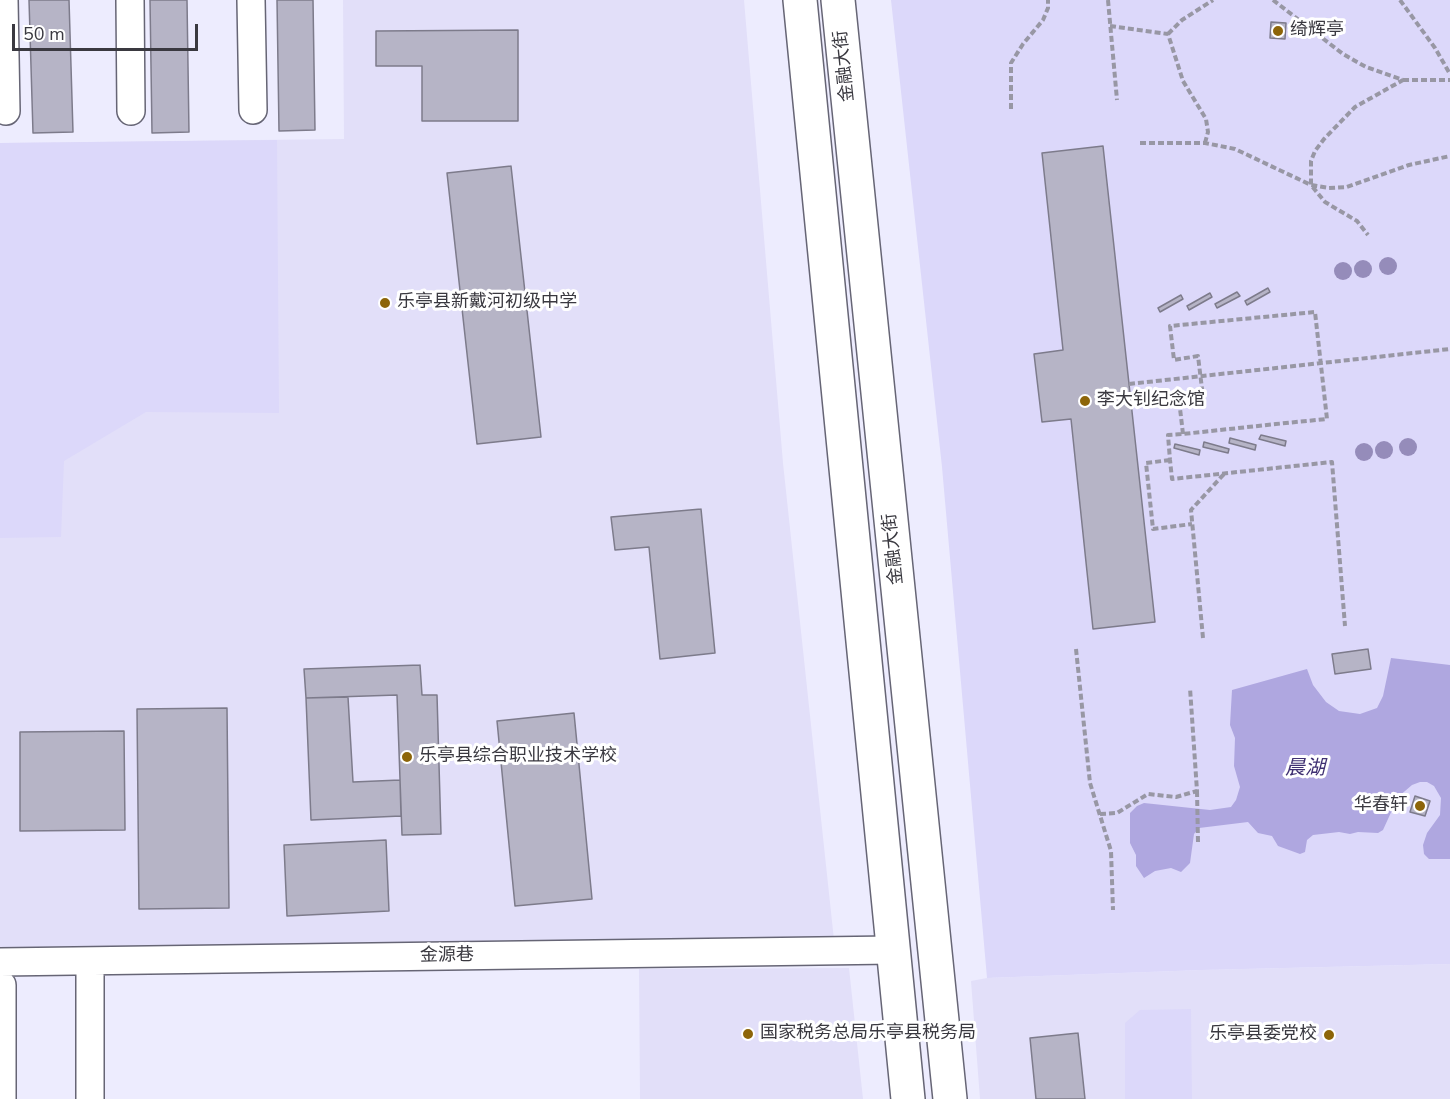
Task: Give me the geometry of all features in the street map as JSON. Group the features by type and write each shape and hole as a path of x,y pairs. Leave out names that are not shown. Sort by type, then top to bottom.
{"main road":[{"path":"800,0 908,1099"},
{"name":"金融大街","path":"838,0 950,1099"}],"street":[{"path":"4,0 6,111"},
{"path":"130,0 131,111"},
{"path":"251,0 253,110"},
{"name":"金源巷","path":"1,974 90,961 893,950"},
{"path":"90,961 90,1099"},
{"path":"1,974 2,1099"}],"path":[{"path":"1011,109 1011,63 1043,20 1048,8 1048,0"},
{"path":"1108,0 1117,100"},
{"path":"1168,34 1182,20 1213,0"},
{"path":"1273,0 1343,54 1366,67 1402,80 1450,80"},
{"path":"1400,0 1435,48 1450,74"},
{"path":"1110,26 1168,34"},
{"path":"1168,34 1186,86 1206,119 1208,132 1205,143"},
{"path":"1368,235 1357,221 1325,202 1311,185 1311,161 1323,139 1355,107 1402,80"},
{"path":"1140,143 1205,143 1235,149 1311,185 1329,188 1347,187 1409,165 1450,156"},
{"path":"1183,434 1179,400 1203,397 1198,356 1174,360 1170,326 1315,312 1327,418 1183,434 1168,435 1170,460 1172,479 1332,462 1345,626"},
{"path":"1129,384 1450,349"},
{"path":"1170,460 1146,463 1153,529 1192,524"},
{"path":"1203,638 1191,510 1224,474"},
{"path":"1076,649 1089,783 1111,851 1113,910"},
{"path":"1190,688 1198,797 1198,842"},
{"path":"1100,814 1117,813 1148,794 1176,797 1197,791"}],"shaded area":[{"path":"343,0 744,0 783,463 834,940 0,950 0,143 344,139"},
{"name":"李大钊纪念馆","path":"891,0 1450,0 1450,964 987,978 942,467"},
{"path":"277,140 279,413 146,412 64,461 61,537 0,538 0,143"},
{"path":"1450,964 1450,1099 980,1099 971,981 987,978 1202,970"},
{"name":"国家税务总局乐亭县税务局","path":"849,968 863,1099 640,1099 639,969"},
{"path":"1191,1009 1192,1099 1125,1099 1125,1023 1140,1010"}],"water":[{"name":"晨湖","path":"1391,658 1450,665 1450,859 1429,859 1424,854 1423,845 1427,833 1440,815 1441,798 1434,786 1427,782 1420,782 1412,785 1398,797 1383,830 1378,833 1339,832 1313,835 1307,840 1305,852 1300,854 1278,846 1272,836 1258,833 1248,822 1199,828 1194,834 1190,863 1181,872 1171,868 1155,871 1144,878 1136,866 1136,855 1130,843 1130,813 1137,806 1144,803 1210,810 1231,807 1236,800 1240,787 1234,766 1235,738 1230,725 1232,690 1307,669 1313,685 1326,702 1339,711 1360,714 1377,708 1383,696"}],"building":[{"path":"29,0 69,0 73,132 33,133"},
{"path":"150,0 187,0 189,132 152,133"},
{"path":"277,0 313,0 315,130 279,131"},
{"name":"绮辉亭","path":"1271,22 1286,23 1285,39 1270,38"},
{"path":"518,30 518,121 422,121 422,66 376,66 376,31"},
{"name":"李大钊纪念馆","path":"1103,146 1155,622 1093,629 1071,419 1042,422 1034,354 1063,350 1042,153"},
{"path":"511,166 541,437 477,444 447,173"},
{"path":"1268,288 1270,292 1247,305 1245,301"},
{"path":"1237,292 1240,296 1217,308 1215,304"},
{"path":"1210,293 1212,297 1189,310 1187,306"},
{"path":"1181,295 1183,299 1160,312 1158,308"},
{"path":"1261,435 1286,441 1285,446 1259,439"},
{"path":"1230,438 1256,445 1255,450 1229,443"},
{"path":"1204,442 1229,449 1228,453 1203,447"},
{"path":"1175,444 1200,450 1199,455 1174,448"},
{"path":"701,509 715,653 660,659 649,547 615,550 611,517"},
{"path":"1368,649 1371,669 1335,674 1332,654"},
{"path":"420,665 422,695 437,695 441,834 402,835 397,695 306,698 304,669"},
{"path":"348,697 353,782 400,780 401,816 311,820 306,698"},
{"path":"227,708 229,908 139,909 137,709"},
{"path":"574,713 592,899 515,906 497,721"},
{"path":"124,731 125,830 20,831 20,732"},
{"name":"华春轩","path":"1415,796 1430,801 1425,816 1410,812"},
{"path":"386,840 389,911 287,916 284,845"},
{"path":"1078,1033 1085,1099 1036,1099 1030,1038"}],"place":[{"name":"绮辉亭","path":"1278,31"},
{"name":"乐亭县新戴河初级中学","path":"385,303"},
{"name":"李大钊纪念馆","path":"1085,401"},
{"name":"乐亭县综合职业技术学校","path":"407,757"},
{"name":"华春轩","path":"1420,806"},
{"name":"国家税务总局乐亭县税务局","path":"748,1034"},
{"name":"乐亭县委党校","path":"1329,1035"}]}
